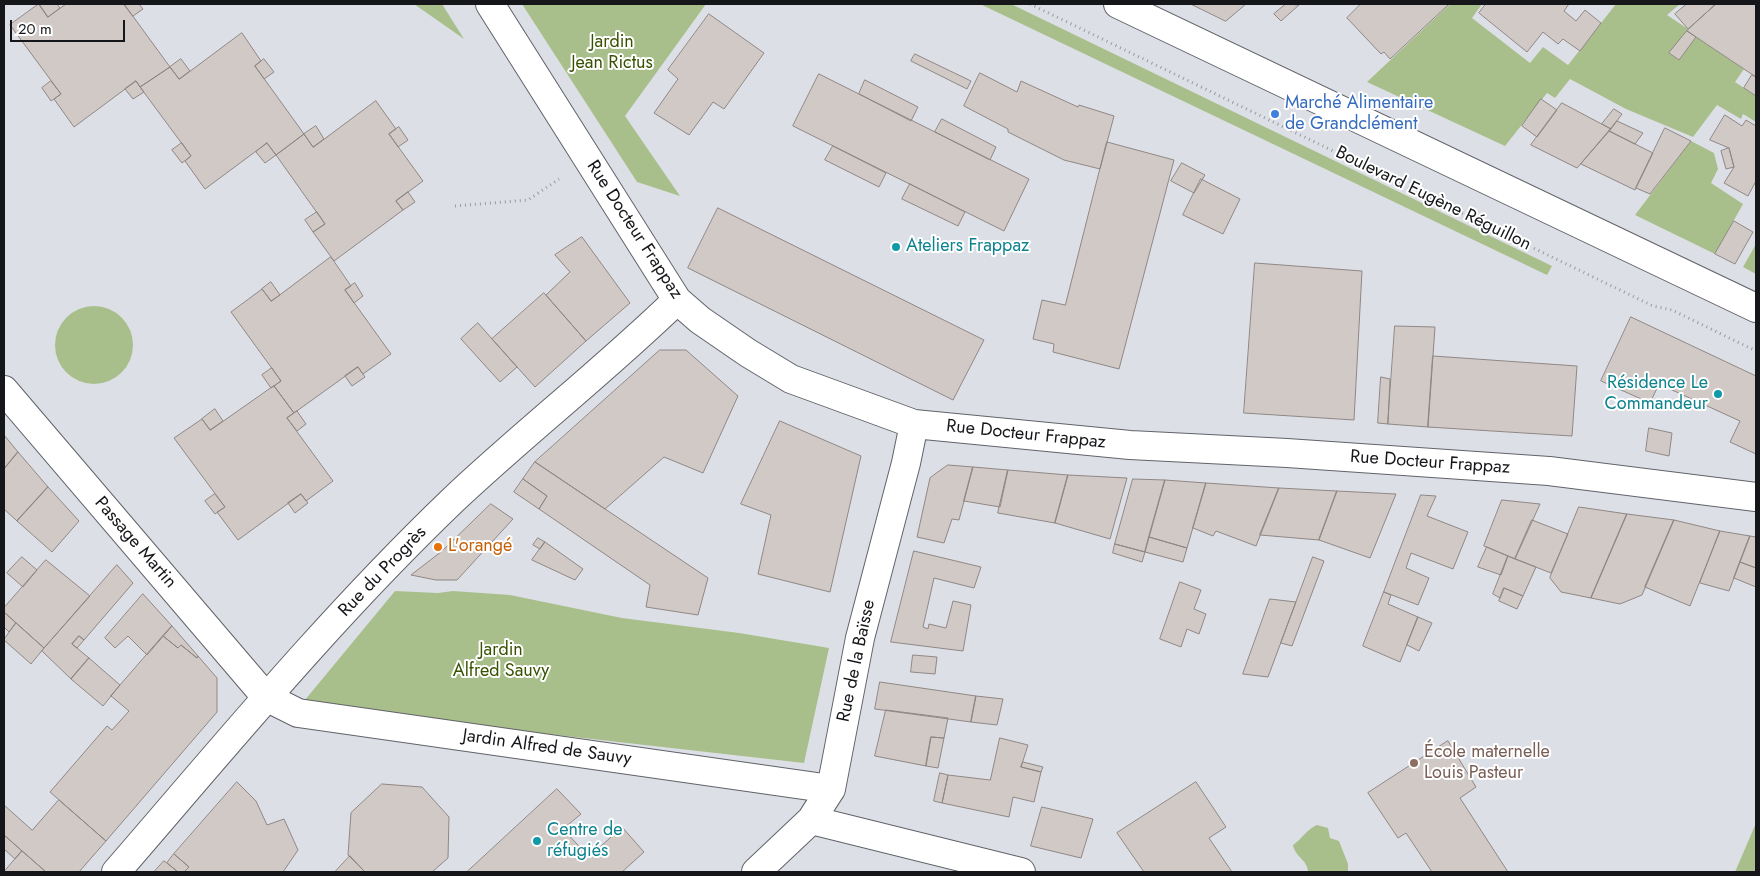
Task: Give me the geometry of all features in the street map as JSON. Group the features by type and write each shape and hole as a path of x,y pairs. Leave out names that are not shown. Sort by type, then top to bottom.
{"street":[{"name":"Rue Docteur Frappaz","path":"490,4 677,300 700,320 748,353 791,379 914,424 1130,445 1287,453 1549,471 1756,497"},
{"path":"1118,4 1756,308"},
{"name":"Rue du Progrès","path":"116,872 266,697 361,592 453,500 677,300"},
{"name":"Passage Martin","path":"4,390 266,697"},
{"name":"Rue de la Baïsse","path":"756,872 811,820 831,789 858,647 906,463 914,424"},
{"name":"Jardin Alfred de Sauvy","path":"266,697 298,714 831,789"},
{"path":"811,820 1021,872"}],"path":[{"name":"Boulevard Eugène Réguillon","path":"1030,4 1653,306 1672,310 1756,352"},
{"path":"455,206 528,200 559,179"}],"green space":[{"path":"414,4 442,4 464,39"},
{"name":"Jardin Jean Rictus","path":"522,4 706,4 625,116 680,196 637,182"},
{"path":"980,4 1011,4 1552,266 1547,275"},
{"path":"1450,4 1482,4 1472,18 1530,63 1543,47 1568,65 1616,4 1680,4 1667,15 1688,29 1670,53 1679,60 1696,37 1744,69 1735,82 1756,96 1756,122 1743,114 1741,119 1717,105 1693,137 1626,109 1570,79 1555,98 1547,93 1505,146 1367,82"},
{"path":"1691,141 1714,153 1718,169 1711,183 1743,204 1715,254 1635,215"},
{"path":"1756,244 1756,274 1743,267"},
{"path":"94,306 109,309 122,317 130,330 133,345 130,360 122,373 109,381 94,384 79,381 66,373 58,360 55,345 58,330 66,317 79,309"},
{"name":"Jardin Alfred Sauvy","path":"395,591 438,593 453,591 510,595 622,618 739,633 829,648 804,763 300,706"},
{"path":"1756,823 1756,872 1735,872"},
{"path":"1317,825 1328,828 1330,838 1339,841 1348,864 1348,872 1308,872 1306,864 1296,853 1293,845"}],"building":[{"path":"39,4 48,17 66,4 124,4 170,67 140,87 136,81 74,127 54,99 61,94 10,25"},
{"path":"39,4 57,4 60,8 48,17"},
{"path":"124,4 139,4 143,9 133,16"},
{"path":"1191,4 1246,4 1226,21"},
{"path":"1286,4 1299,5 1281,21 1274,14"},
{"path":"1361,4 1448,5 1390,59 1384,52 1381,54 1347,18"},
{"path":"1486,4 1569,4 1564,11 1576,21 1585,10 1601,23 1580,51 1563,39 1558,44 1543,32 1527,52 1479,13"},
{"path":"1687,4 1716,4 1688,29 1675,14"},
{"path":"1716,4 1756,4 1756,77 1687,31"},
{"path":"709,14 764,53 724,109 713,102 689,135 654,113 678,79 668,70"},
{"path":"1687,31 1696,37 1679,60 1669,53"},
{"path":"242,33 261,61 255,66 304,134 276,155 267,143 205,189 185,161 191,156 140,87 170,67 179,79"},
{"path":"915,54 971,81 967,89 911,61"},
{"path":"181,59 190,71 179,79 170,67"},
{"path":"264,59 274,72 264,79 255,66"},
{"path":"980,73 1017,92 1021,81 1078,107 1079,105 1114,116 1100,169 1064,160 1008,132 1008,129 964,106"},
{"path":"819,74 1029,179 1004,231 793,126"},
{"path":"1752,75 1756,77 1756,96 1744,88"},
{"path":"865,80 918,107 911,121 859,94"},
{"path":"51,81 61,94 51,101 42,88"},
{"path":"136,81 144,92 133,99 125,89"},
{"path":"1541,99 1557,110 1537,137 1522,126"},
{"path":"376,101 396,129 389,134 423,181 396,201 403,210 334,261 313,232 325,224 276,155 304,134 313,147"},
{"path":"1562,103 1611,129 1577,168 1531,145"},
{"path":"1614,109 1622,114 1611,129 1602,124"},
{"path":"1725,115 1742,126 1746,120 1756,126 1756,181 1748,196 1724,183 1734,167 1729,148 1710,140"},
{"path":"942,119 996,147 990,160 935,132"},
{"path":"1617,121 1643,133 1635,144 1609,131"},
{"path":"316,126 324,139 313,147 304,134"},
{"path":"399,127 408,140 398,147 389,134"},
{"path":"1665,128 1691,141 1650,194 1636,188"},
{"path":"1609,131 1653,153 1635,190 1581,164"},
{"path":"1107,142 1174,160 1119,369 1053,352 1054,344 1033,339 1042,300 1065,305"},
{"path":"182,143 191,156 182,163 172,150"},
{"path":"267,143 276,155 265,163 256,152"},
{"path":"833,146 886,173 879,187 825,160"},
{"path":"1729,148 1734,167 1726,169 1721,151"},
{"path":"1182,163 1205,175 1194,193 1171,181"},
{"path":"1201,179 1240,199 1223,234 1183,215"},
{"path":"910,184 965,212 958,226 902,199"},
{"path":"408,192 415,202 403,210 396,201"},
{"path":"718,208 984,340 953,400 688,268"},
{"path":"317,212 325,224 313,232 305,220"},
{"path":"1734,221 1753,232 1735,264 1715,254"},
{"path":"582,237 630,303 586,341 546,295 570,272 555,255"},
{"path":"331,257 351,286 345,290 391,354 363,374 358,367 294,413 274,386 281,381 231,312 262,289 271,301"},
{"path":"1255,263 1362,271 1354,420 1244,413"},
{"path":"271,282 280,295 271,301 262,289"},
{"path":"355,283 363,296 354,303 345,290"},
{"path":"544,293 586,341 535,387 492,339"},
{"name":"Résidence Le Commandeur","path":"1631,317 1756,376 1756,454 1730,442 1740,421 1659,384 1650,403 1601,381"},
{"path":"478,323 517,367 500,382 461,339"},
{"path":"1395,326 1435,327 1428,427 1388,424"},
{"path":"660,350 686,350 738,396 703,473 664,457 605,509 535,462"},
{"path":"1433,356 1577,366 1572,436 1428,427"},
{"path":"358,367 365,377 352,386 345,376"},
{"path":"272,368 281,381 271,388 262,375"},
{"path":"1381,377 1390,379 1388,424 1378,423"},
{"path":"274,386 294,413 287,418 333,481 306,501 301,494 238,540 217,512 225,507 174,438 202,419 210,430"},
{"path":"215,409 223,421 210,430 202,419"},
{"path":"297,411 306,424 297,431 287,418"},
{"path":"780,421 861,456 830,592 758,574 771,515 741,504"},
{"path":"1649,428 1672,433 1669,456 1646,451"},
{"path":"4,435 18,452 4,469"},
{"path":"18,452 48,487 17,521 4,509 4,469"},
{"path":"535,462 708,578 698,615 646,607 650,585 539,509 547,496 523,479"},
{"path":"948,465 973,467 959,520 952,519 944,543 917,537 930,478"},
{"path":"973,467 1008,470 1000,507 964,501"},
{"path":"1008,470 1068,475 1055,523 998,513"},
{"path":"1068,475 1127,478 1110,539 1055,523"},
{"path":"523,479 547,496 539,509 514,492"},
{"path":"1133,479 1165,480 1145,552 1115,544"},
{"path":"1165,480 1206,483 1187,548 1149,537"},
{"path":"1206,483 1279,488 1256,546 1216,531 1213,536 1193,528"},
{"path":"48,487 79,521 52,552 17,521"},
{"path":"1279,488 1337,491 1319,540 1260,535"},
{"path":"1337,491 1396,494 1370,558 1319,540"},
{"path":"215,494 225,507 215,514 205,501"},
{"path":"301,494 308,503 295,513 288,503"},
{"path":"1421,495 1436,496 1427,516 1468,532 1453,569 1411,553 1406,568 1429,578 1418,605 1384,592"},
{"path":"1502,500 1540,504 1515,559 1484,546"},
{"path":"491,504 513,519 457,580 436,580 411,575 442,551"},
{"path":"1579,507 1627,514 1591,598 1561,592 1550,578"},
{"path":"1627,514 1674,520 1642,595 1620,604 1591,598"},
{"path":"1532,520 1568,534 1551,573 1515,559"},
{"path":"1674,520 1720,531 1690,606 1645,587"},
{"path":"1720,531 1750,536 1729,591 1700,583"},
{"path":"1750,536 1756,537 1756,568 1740,562"},
{"path":"1149,537 1187,548 1183,562 1145,552"},
{"path":"538,538 545,542 540,549 533,545"},
{"path":"545,542 583,569 575,580 532,560"},
{"path":"1115,544 1145,552 1142,562 1113,553"},
{"path":"1487,547 1508,556 1501,575 1478,567"},
{"path":"914,551 981,567 974,588 934,578 923,627 928,629 929,624 946,628 953,601 971,605 963,651 891,642"},
{"path":"1508,556 1536,567 1523,596 1504,588 1500,598 1493,594"},
{"path":"22,557 37,570 23,587 7,573"},
{"path":"1313,557 1324,561 1292,646 1281,643"},
{"path":"46,560 90,596 44,648 4,612 4,608"},
{"path":"1740,562 1756,568 1756,587 1734,578"},
{"path":"117,565 133,583 84,640 79,636 72,644 89,658 71,679 42,651"},
{"path":"1180,582 1201,590 1194,609 1206,614 1199,634 1187,629 1181,647 1160,639"},
{"path":"1504,588 1523,596 1517,609 1499,601"},
{"path":"1384,592 1391,595 1388,604 1418,617 1400,662 1363,646"},
{"path":"143,594 172,626 147,655 128,636 115,648 105,638"},
{"path":"1270,599 1296,602 1268,677 1243,674"},
{"path":"4,612 16,623 9,632 4,627"},
{"path":"1418,617 1432,623 1419,651 1407,645"},
{"path":"16,623 44,648 31,664 4,640"},
{"path":"172,626 198,656 197,658 181,645 178,648 163,636"},
{"path":"79,636 84,640 77,648 72,644"},
{"path":"163,636 178,648 181,645 197,658 198,656 217,678 217,712 106,841 50,792 107,726 112,730 129,711 111,696"},
{"path":"913,655 937,657 935,674 911,672"},
{"path":"89,658 120,685 103,706 71,679"},
{"path":"880,682 976,696 971,722 875,709"},
{"path":"976,696 1003,699 997,725 971,722"},
{"path":"886,710 948,718 944,738 931,737 926,766 875,756"},
{"path":"931,737 944,738 938,768 926,766"},
{"path":"1000,738 1028,745 1021,767 1041,772 1034,802 1013,797 1009,817 942,803 948,775 990,780"},
{"path":"1448,741 1476,787 1460,798 1508,872 1432,872 1406,833 1398,838 1368,793"},
{"path":"1023,762 1043,767 1041,772 1021,767"},
{"path":"940,773 948,775 942,803 934,801"},
{"path":"237,782 256,801 267,825 284,819 298,850 283,872 184,872 189,867 174,854"},
{"path":"1196,782 1226,827 1209,838 1232,872 1144,872 1117,833"},
{"path":"382,784 422,787 449,817 448,858 432,872 365,872 348,855 351,813"},
{"name":"Centre de réfugiés","path":"557,789 581,814 563,829 589,857 622,827 644,852 622,872 467,872"},
{"path":"59,800 106,841 79,872 46,872 4,835 4,805 32,830"},
{"path":"1042,807 1093,819 1081,858 1031,846"},
{"path":"4,835 22,851 15,859 4,849"},
{"path":"22,851 46,872 4,872"},
{"path":"174,854 189,867 184,872 178,872 167,863"},
{"path":"350,856 365,872 335,872"},
{"path":"164,861 167,863 178,872 154,872"}],"place":[{"name":"Marché Alimentaire de Grandclément","path":"1275,114"},
{"name":"Ateliers Frappaz","path":"896,247"},
{"name":"Résidence Le Commandeur","path":"1718,394"},
{"name":"L'orangé","path":"438,547"},
{"name":"École maternelle Louis Pasteur","path":"1414,763"},
{"name":"Centre de réfugiés","path":"537,841"}]}
